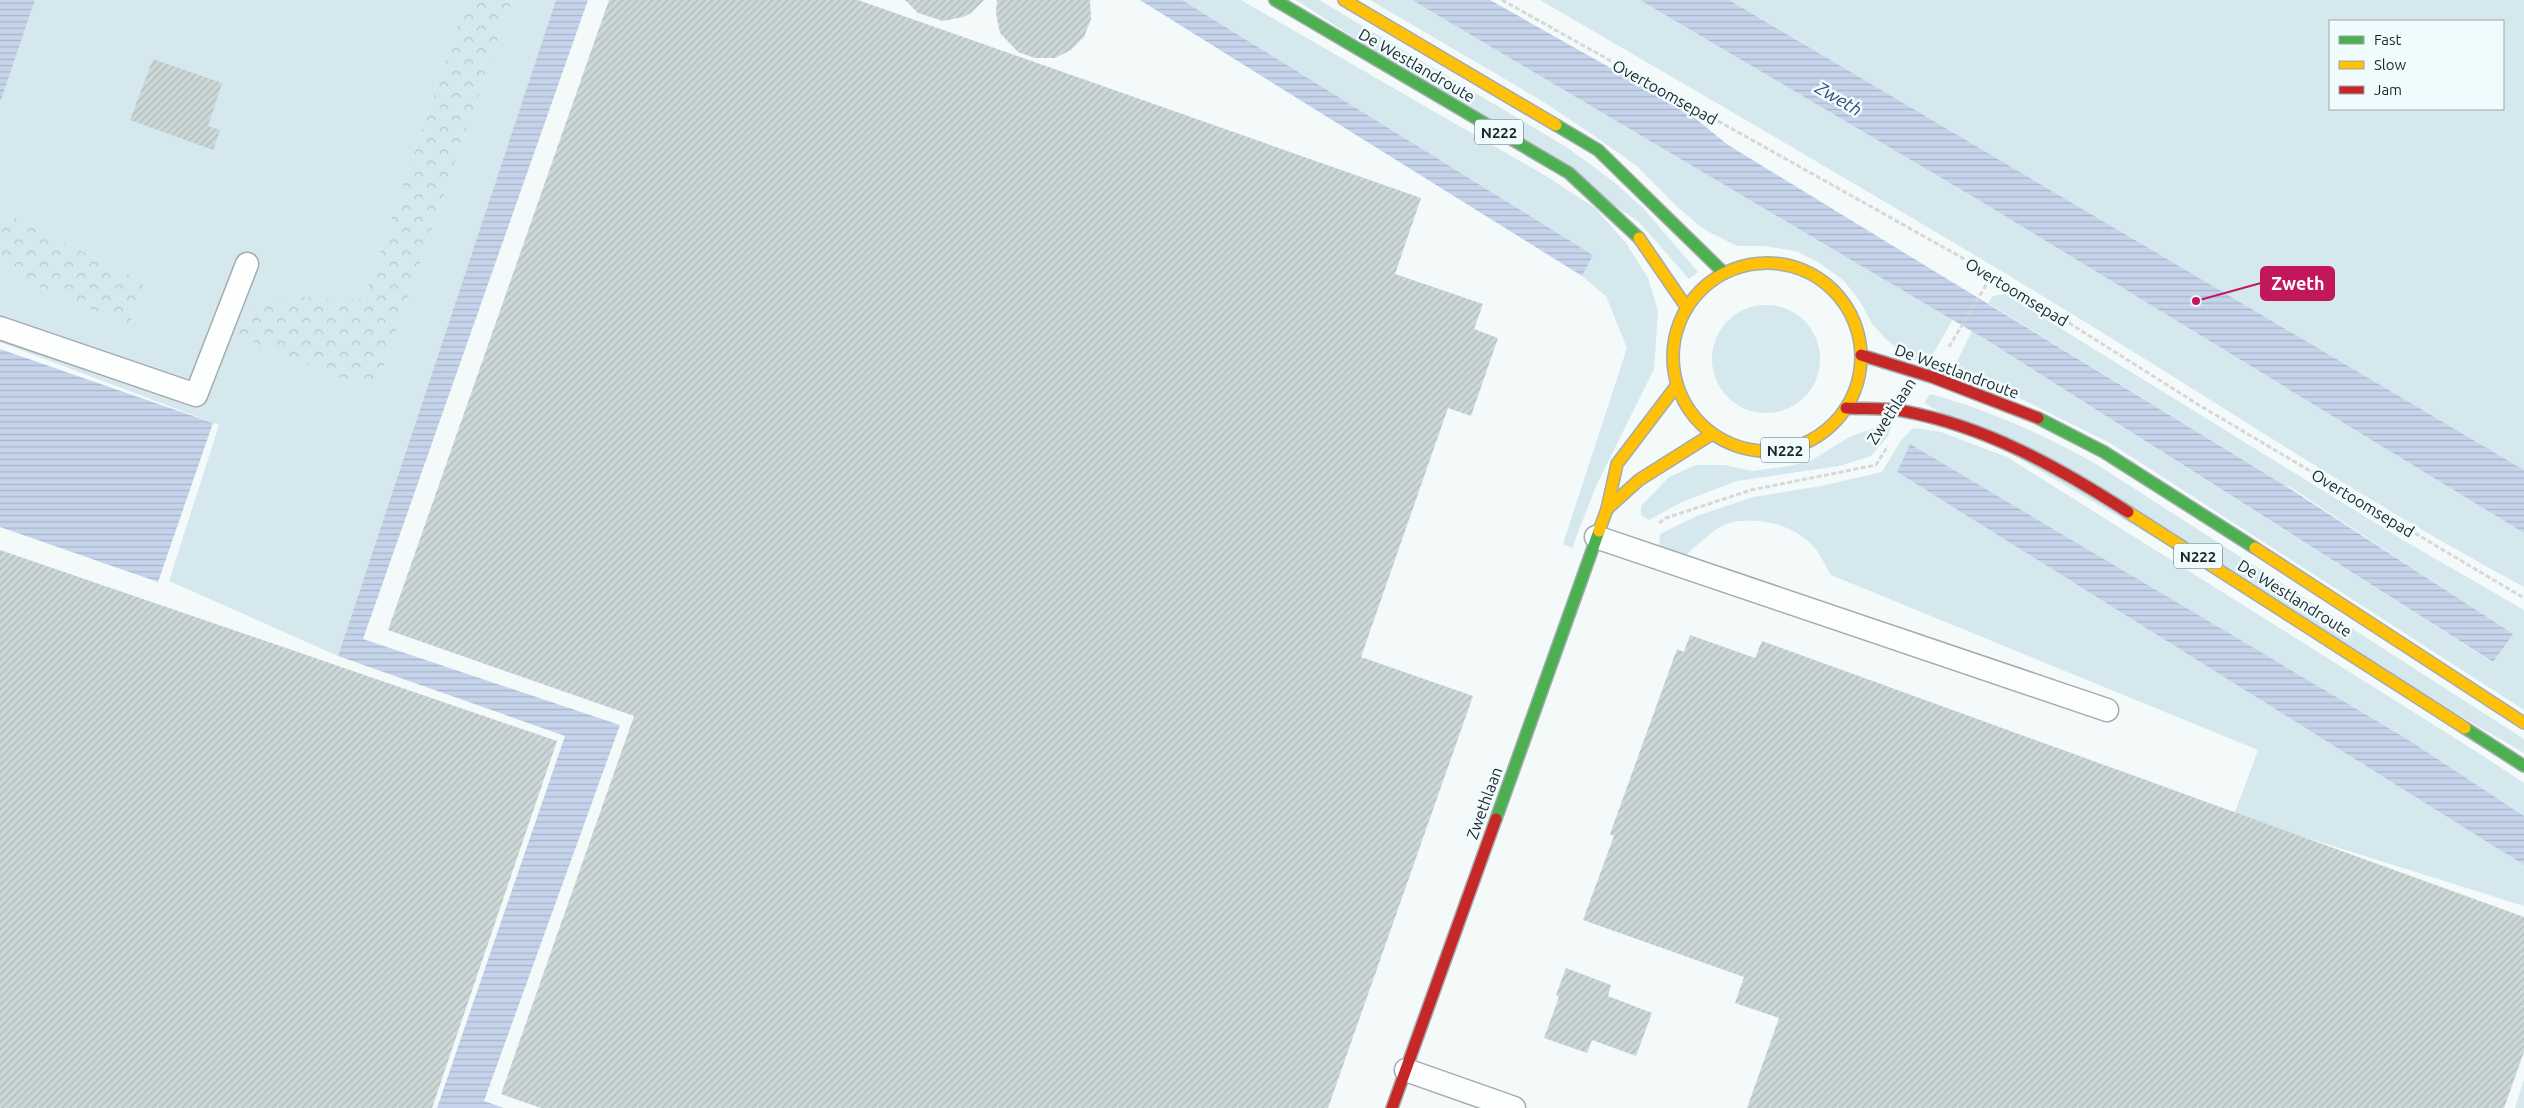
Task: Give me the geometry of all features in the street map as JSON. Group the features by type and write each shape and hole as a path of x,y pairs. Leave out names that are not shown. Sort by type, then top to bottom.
{"main road":[{"name":"De Westlandroute","path":"1275,0 1569,173 1641,240 1687,308"},
{"name":"De Westlandroute","path":"1344,0 1598,150 1724,273"},
{"name":"N222","path":"1755,264 1786,265 1816,276 1839,297 1848,310 1859,339 1861,355 1858,383 1846,408 1826,431 1806,443 1784,450 1769,451 1747,449 1725,442 1712,434 1691,412 1677,385 1673,345 1680,320 1703,288 1724,273 1755,264"},
{"name":"De Westlandroute","path":"1861,355 1932,377 2047,422 2104,452 2396,638 2524,723"},
{"name":"Zwethlaan","path":"1392,1108 1607,509 1617,464 1677,385"},
{"name":"De Westlandroute","path":"1846,408 1910,412 1963,426 2030,454 2082,482 2524,766"},
{"name":"Zwethlaan","path":"1607,509 1639,480 1712,434"}],"lane":[{"path":"0,328 196,395 247,264"},
{"path":"1596,537 2107,710"},
{"path":"1406,1070 1514,1108"}],"path":[{"name":"Overtoomsepad","path":"1502,0 1992,275 2199,405 2524,598"},
{"name":"Zwethlaan","path":"1932,377 1992,275"},
{"name":"Zwethlaan","path":"1627,547 1666,518 1742,493 1876,465 1910,412"}],"green space":[{"path":"35,0 466,0 365,297 348,302 305,297 237,336 375,391 512,0 556,0 338,656 169,581 219,425 0,342 0,270 129,326 144,282 0,210 0,103"},
{"path":"466,0 512,0 375,391 237,336 245,313 274,302 304,297 349,300 365,297"},
{"path":"1182,0 1241,0 1546,176 1595,208 1626,243 1648,278 1658,311 1654,369 1596,486 1572,548 1563,544 1627,348 1606,296 1582,276 1593,255"},
{"path":"1296,0 1319,0 1568,148 1614,182 1643,208 1698,272 1689,279 1638,221"},
{"path":"1370,0 1412,0 1953,319 1926,366 1905,355 1887,340 1872,324 1860,301 1843,280 1821,264 1796,251 1764,246 1737,246 1705,230 1676,206 1637,166 1596,137 1542,101"},
{"path":"1540,0 1640,0 1982,202 2524,533 2524,587 2400,517 1974,255"},
{"path":"1729,0 2524,0 2524,470"},
{"path":"0,210 144,282 129,326 0,270"},
{"path":"2005,294 2403,540 2524,610 2524,710 2110,443 1997,387 1951,374 1972,331 2492,662 2512,634 2289,486 2289,488 1988,303 1993,296"},
{"path":"1766,305 1787,309 1804,321 1816,338 1820,359 1816,380 1804,397 1787,409 1766,413 1745,409 1728,397 1716,380 1712,359 1716,338 1728,321 1745,309"},
{"path":"1930,394 1973,407 2015,424 2096,464 2524,739 2524,753 1924,403"},
{"path":"1891,427 1888,436 1871,456 1839,466 1737,481 1682,502 1649,520 1641,515 1641,506 1669,477 1696,465 1725,465 1752,471 1790,466 1812,460 1851,436 1872,429"},
{"path":"1913,428 1941,432 2007,457 2524,783 2524,816 2407,739 1910,445 1897,472 2524,865 2524,906 2234,815 2258,750 1831,575 1812,545 1785,527 1762,521 1729,523 1712,533 1683,558 1659,547 1660,534 1697,516 1753,497 1821,486 1882,472 1902,439"},
{"path":"2524,1079 2524,1108 2515,1108"}],"water":[{"path":"0,0 35,0 0,103"},
{"path":"556,0 588,0 363,639 620,725 484,1101 504,1108 437,1108 565,736 338,656"},
{"path":"1140,0 1182,0 1593,255 1582,276"},
{"path":"1412,0 1490,0 1685,110 1728,145 2289,488 2513,634 2493,662 1985,339"},
{"path":"1640,0 1729,0 2524,470 2524,533 1982,202"},
{"path":"0,349 213,423 158,582 0,527"},
{"path":"1910,444 2407,739 2524,816 2524,865 1897,472"}],"building":[{"path":"609,0 858,0 1421,198 1395,274 1483,304 1474,329 1498,338 1471,416 1448,408 1361,657 1473,696 1328,1108 541,1108 501,1094 634,716 388,630"},
{"path":"905,0 984,0 971,13 963,17 943,21 918,13"},
{"path":"997,0 1090,0 1091,19 1084,37 1071,50 1055,58 1035,58 1018,52 1000,33 996,13"},
{"path":"153,59 222,83 208,126 220,130 213,150 130,120"},
{"path":"0,550 557,741 432,1108 0,1108"},
{"path":"1690,635 1755,658 1762,641 2524,917 2524,1052 2504,1108 1747,1108 1779,1018 1735,1003 1744,977 1583,920 1614,836 1610,834 1677,649 1684,652"},
{"path":"1566,968 1611,985 1608,996 1652,1013 1636,1056 1592,1040 1587,1053 1544,1038 1559,997 1556,995"}],"traffic: fast":[{"path":"1275,0 1569,173 1639,238"},
{"path":"1556,125 1598,150 1724,273"},
{"path":"2038,418 2104,452 2255,548"},
{"path":"1496,819 1599,531"},
{"path":"2465,728 2524,766"}],"traffic: slow":[{"path":"1344,0 1556,125"},
{"path":"1639,238 1687,308"},
{"path":"1758,263 1776,263 1794,267 1811,274 1827,284 1840,297 1854,321 1861,348 1861,357 1861,366 1854,393 1840,417 1827,430 1811,440 1794,447 1776,451 1758,451 1740,447 1723,440 1707,430 1694,417 1684,401 1677,384 1673,366 1673,348 1677,330 1684,313 1694,297 1707,284 1723,274 1740,267 1758,263"},
{"path":"1599,531 1607,509 1617,464 1677,385"},
{"path":"1607,509 1639,480 1712,434"},
{"path":"2128,512 2465,728"},
{"path":"2255,548 2524,723"}],"traffic: jam":[{"path":"1861,355 1932,377 2038,418"},
{"path":"1846,408 1903,411 1963,427 1992,438 2049,465 2128,512"},
{"path":"1392,1108 1496,819"}],"place":[{"name":"Zweth","path":"2196,301"}]}
